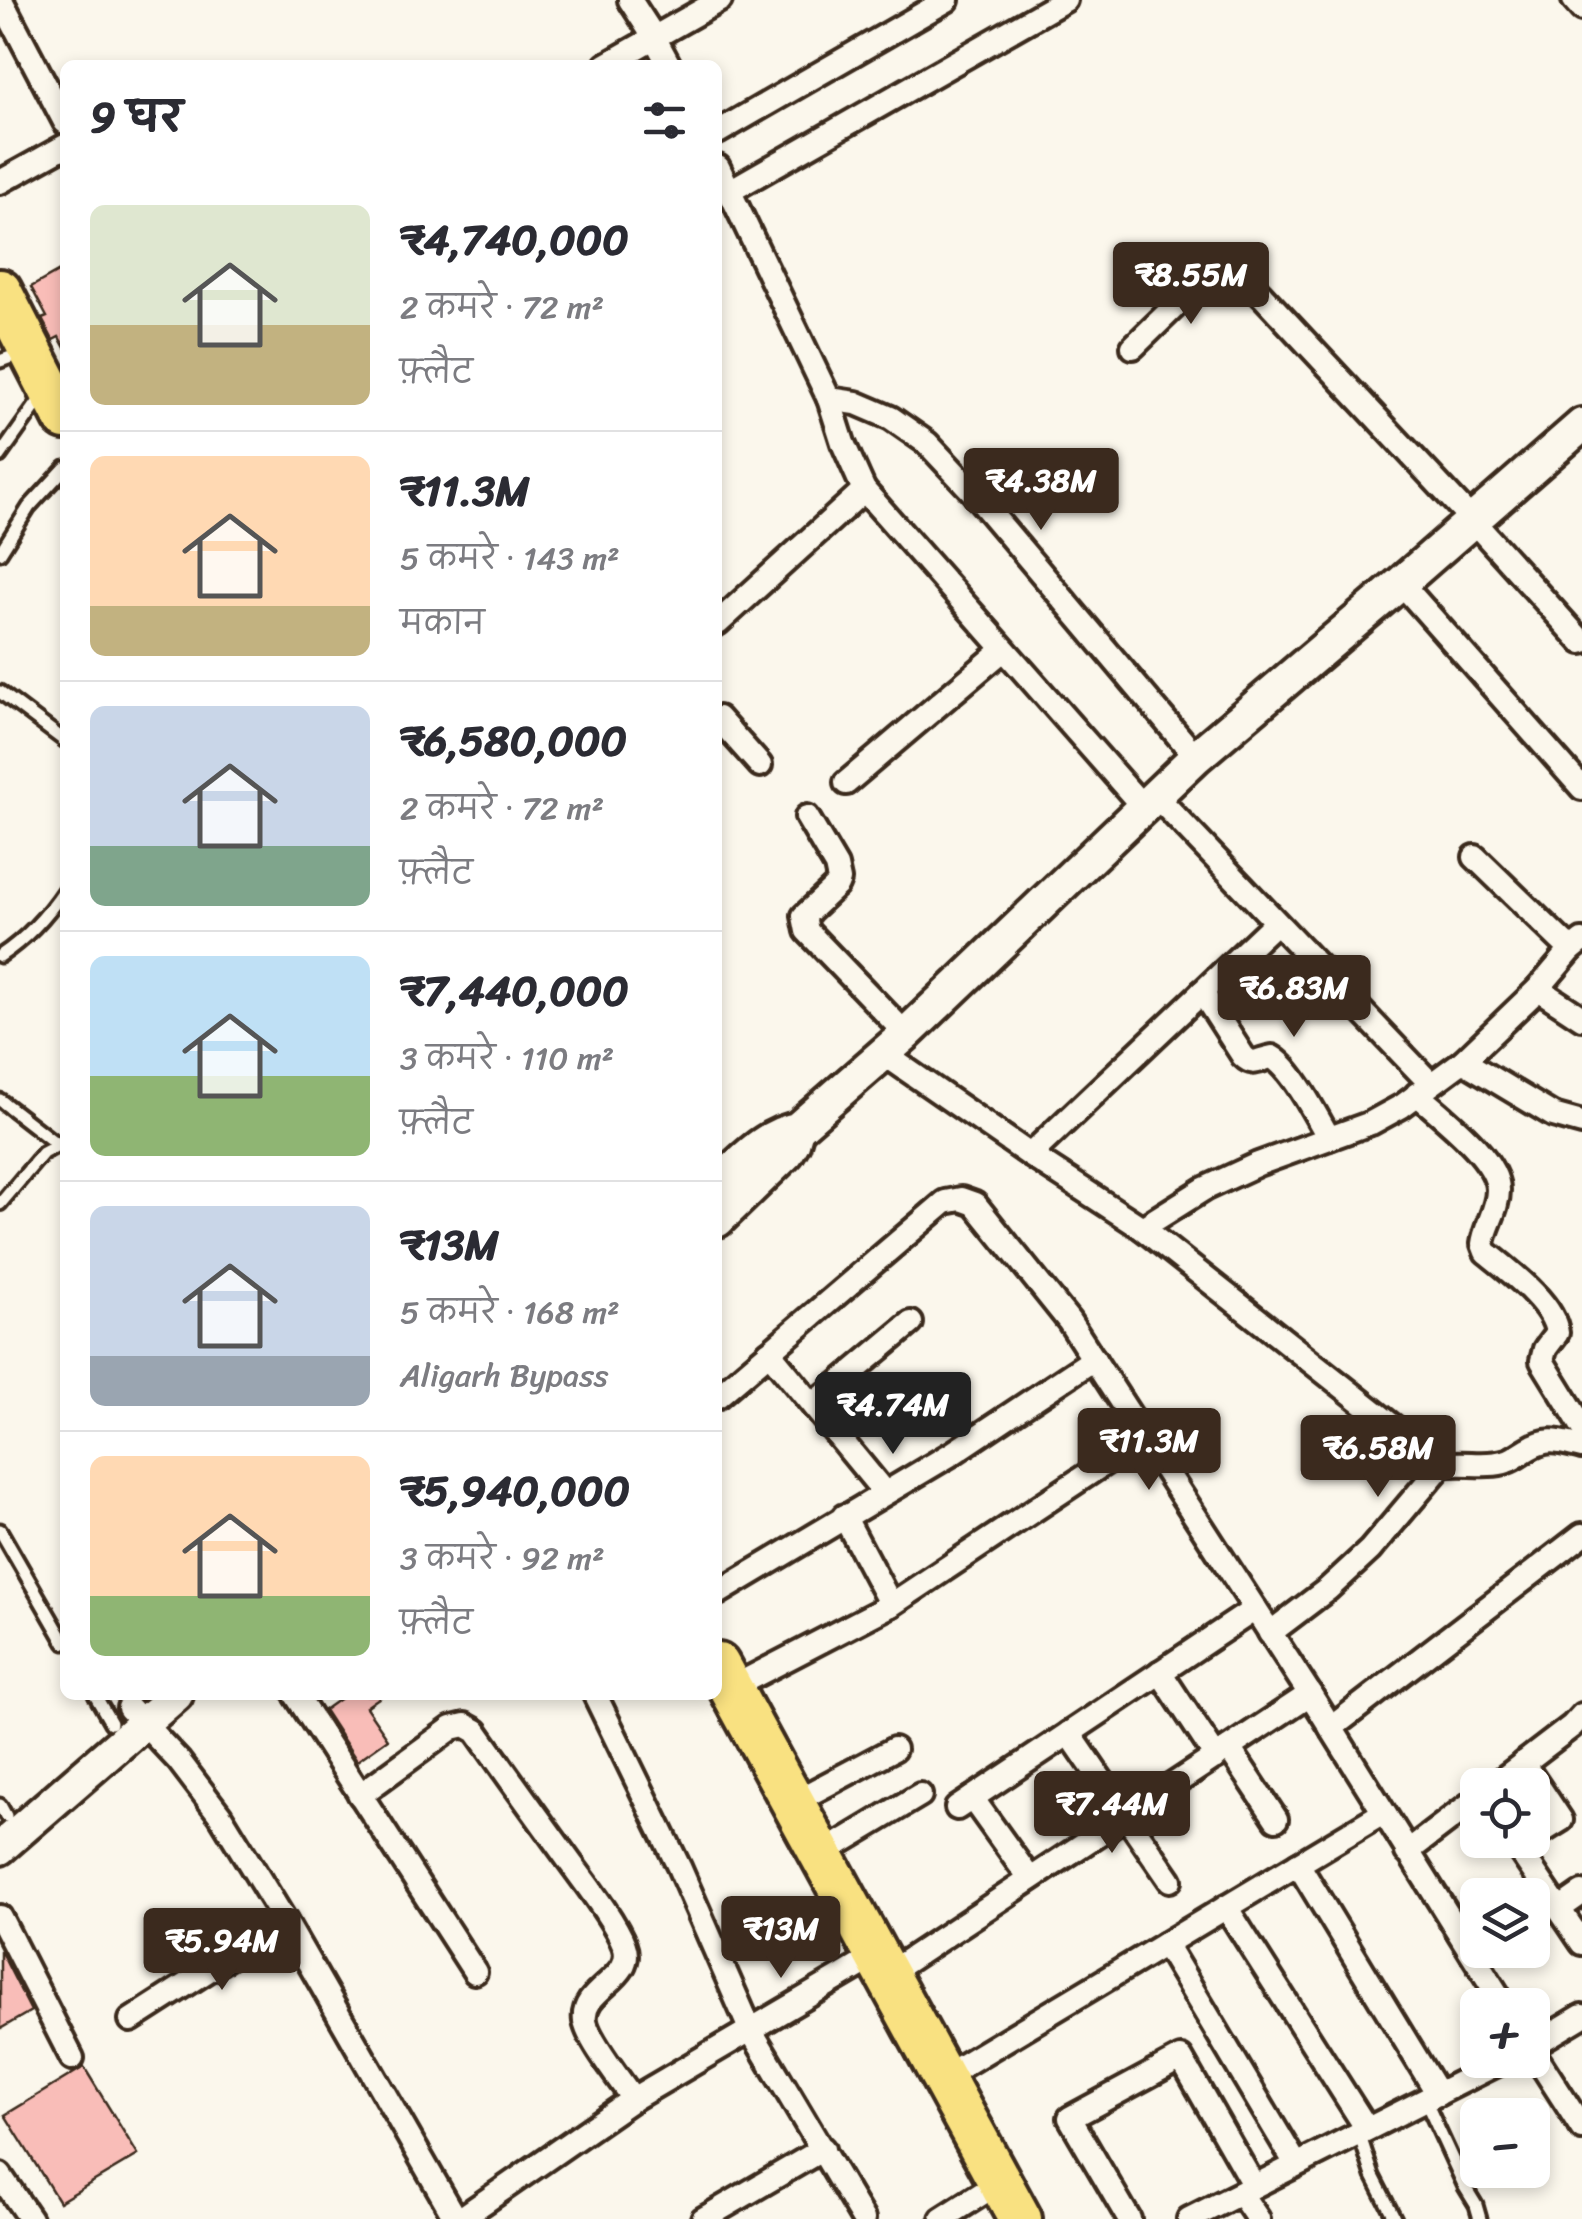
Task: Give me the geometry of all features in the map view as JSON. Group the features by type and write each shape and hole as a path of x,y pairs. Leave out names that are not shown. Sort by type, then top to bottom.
{"highway":[{"path":"0,291 42,379"},
{"path":"723,1677 820,1855 864,1969 942,2078 992,2199"}],"main road":[{"path":"722,1179 784,1131 796,1129 895,1044 1196,757 1473,521 1576,441"},
{"path":"722,1216 787,1153 794,1143 796,1129"},
{"path":"2,1823 124,1709 157,1700"}],"street":[{"path":"2,0 60,112"},
{"path":"630,0 666,60"},
{"path":"615,60 720,0"},
{"path":"722,130 947,0"},
{"path":"728,192 1066,0"},
{"path":"1574,0 1582,9"},
{"path":"0,182 60,149"},
{"path":"722,176 829,399 864,490 1004,650 1150,802 1276,922 1486,1158 1498,1190 1483,1244 1486,1252 1540,1301 1556,1325 1557,1333 1545,1349 1542,1361 1582,1426"},
{"path":"1133,348 1208,273 1225,268 1241,272 1582,642"},
{"path":"829,399 856,403 891,418 927,443 1196,757"},
{"path":"722,619 864,490"},
{"path":"1401,584 1582,788"},
{"path":"846,783 1004,650"},
{"path":"722,722 760,765"},
{"path":"808,817 836,866 839,880 804,916 807,932 895,1044 1030,1155 1142,1228 1442,1465"},
{"path":"1142,1228 1204,1189 1258,1164 1370,1123 1402,1106 1463,1062 1538,989 1576,946 1474,857"},
{"path":"1030,1155 1276,922"},
{"path":"1538,989 1582,1018"},
{"path":"1202,992 1249,1062 1272,1057 1279,1061 1330,1138"},
{"path":"1463,1062 1553,1115 1582,1123"},
{"path":"722,1393 944,1202 961,1198 975,1204 1069,1321 1310,1694 1493,1988"},
{"path":"812,1405 911,1323"},
{"path":"769,1352 884,1492"},
{"path":"722,1591 954,1453 1094,1360"},
{"path":"723,1677 891,1606 1144,1437"},
{"path":"1270,1633 1328,1589 1370,1550 1442,1465 1508,1461 1542,1441 1582,1447"},
{"path":"844,1516 891,1606"},
{"path":"1331,1728 1582,1536"},
{"path":"1030,1879 964,1803 1255,1609"},
{"path":"1160,1672 1276,1819"},
{"path":"124,1709 179,1761 220,1815 458,2219 633,2098 750,2030 1030,1879 1310,1694"},
{"path":"299,1700 475,1972"},
{"path":"597,1700 678,1867 750,2030 863,2219"},
{"path":"360,1795 452,1728 465,1726 476,1731 589,1889 626,1948 621,1970 589,2001 584,2016 588,2032 633,2098"},
{"path":"1517,1768 1578,1728"},
{"path":"1068,1733 1170,1880"},
{"path":"792,1803 894,1749"},
{"path":"1523,1763 1526,1768"},
{"path":"820,1855 920,1795"},
{"path":"1550,1802 1562,1820 1550,1827"},
{"path":"1407,1852 1460,1812"},
{"path":"942,2078 1383,1813"},
{"path":"1525,1858 1582,1943"},
{"path":"1298,1864 1432,2096"},
{"path":"1559,1909 1582,1893"},
{"path":"1226,1907 1363,2131"},
{"path":"0,1917 72,2058"},
{"path":"132,2020 285,1921"},
{"path":"1165,1944 1296,2164"},
{"path":"1550,2036 1582,2016"},
{"path":"1128,2219 1070,2118 1181,2058 1248,2190 1258,2219"},
{"path":"1550,2077 1582,2128"},
{"path":"1190,2219 1468,2078"},
{"path":"703,2219 823,2150"},
{"path":"0,2175 30,2219"},
{"path":"942,2219 992,2199"}],"lane":[{"path":"0,456 42,379"},
{"path":"0,552 29,507 60,473"},
{"path":"0,692 60,738"},
{"path":"0,956 24,940 60,896"},
{"path":"52,908 60,915"},
{"path":"0,1100 60,1142"},
{"path":"0,1204 43,1154 60,1144"},
{"path":"0,1530 60,1634"},
{"path":"1432,2096 1480,2219"},
{"path":"1363,2131 1373,2176 1395,2219"}],"building":[{"path":"60,271 60,339 53,340 42,319 47,317 31,287"},
{"path":"338,1700 376,1700 366,1707 388,1739 357,1761 324,1710"},
{"path":"0,1950 31,2011 0,2029"},
{"path":"84,2067 138,2155 59,2202 5,2115"}]}
